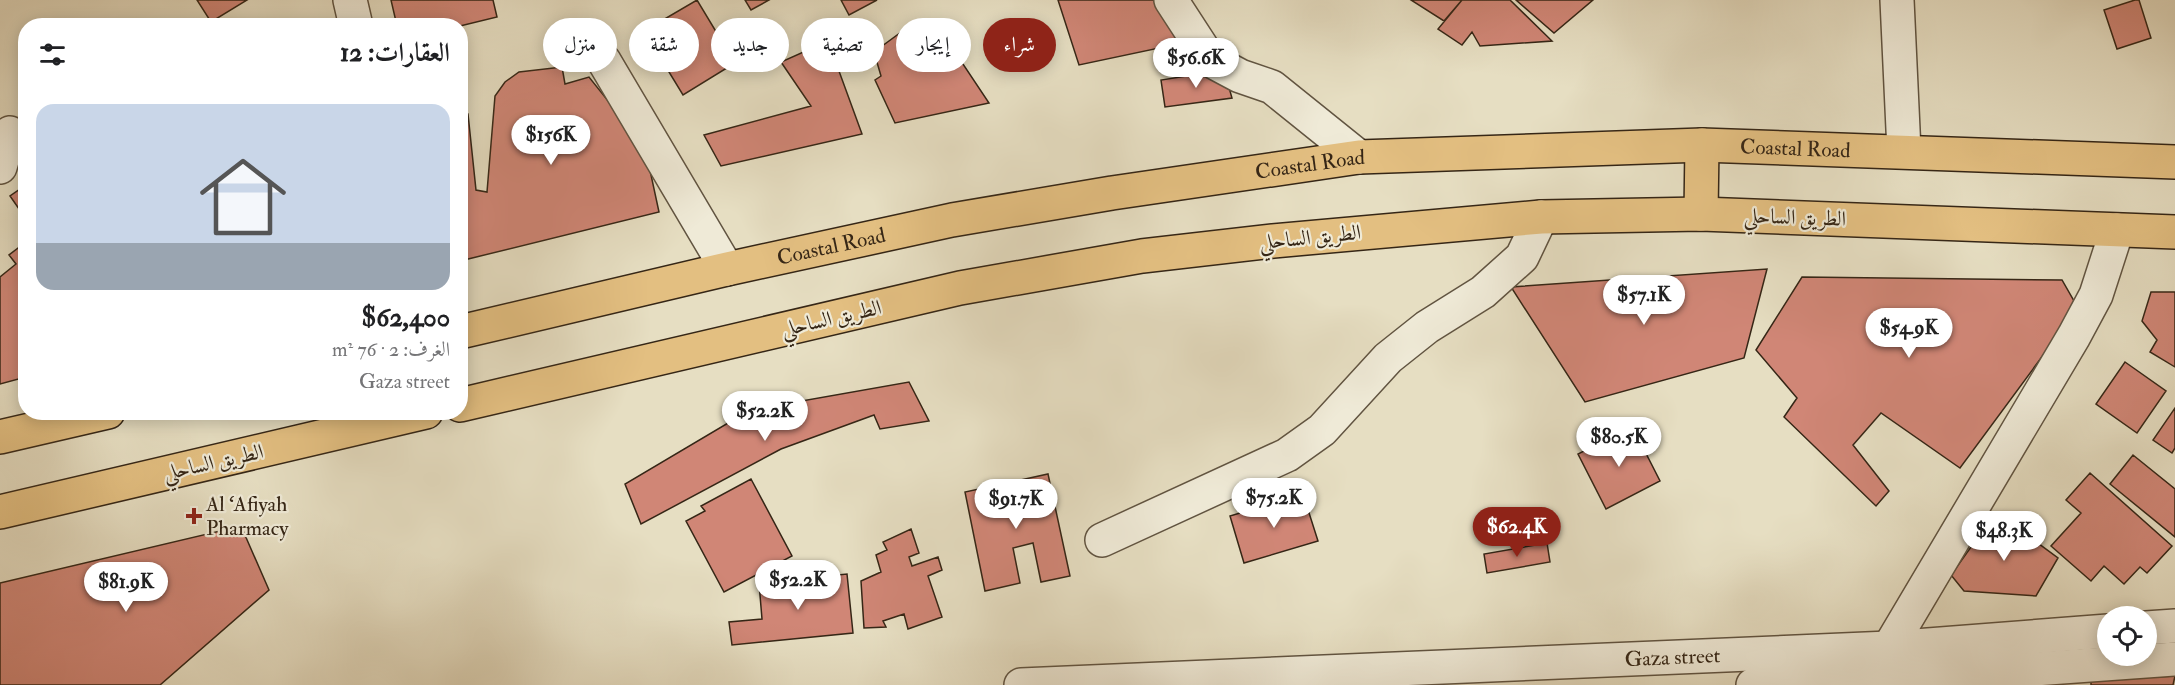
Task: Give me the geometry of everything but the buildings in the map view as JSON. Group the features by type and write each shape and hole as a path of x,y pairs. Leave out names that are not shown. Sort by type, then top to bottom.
{"highway":[{"name":"Coastal Road","path":"468,330 728,269 952,220 1359,157 1702,145 2175,162"},
{"path":"1701,214 1702,145"},
{"name":"الطريق الساحلي","path":"468,403 960,288 1142,256 1350,233 1542,217 1701,214 2173,233"},
{"path":"0,437 73,420"},
{"name":"الطريق الساحلي","path":"0,512 392,420"}],"street":[{"path":"350,0 354,18"},
{"path":"1171,0 1210,60 1240,76 1272,87 1359,157"},
{"path":"1894,4 1904,151"},
{"path":"611,72 728,269"},
{"path":"0,167 10,133"},
{"path":"1102,540 1287,455 1322,430 1388,358 1426,327 1483,292 1522,258 1542,217"},
{"path":"1892,671 2096,295 2117,230"},
{"path":"2157,627 2175,626"},
{"name":"Gaza street","path":"1753,685 1892,671 2097,633"},
{"name":"Gaza street","path":"1021,685 1892,671 2175,659"}],"place":[{"name":"Al ‘Afiyah Pharmacy","path":"194,516"}]}
